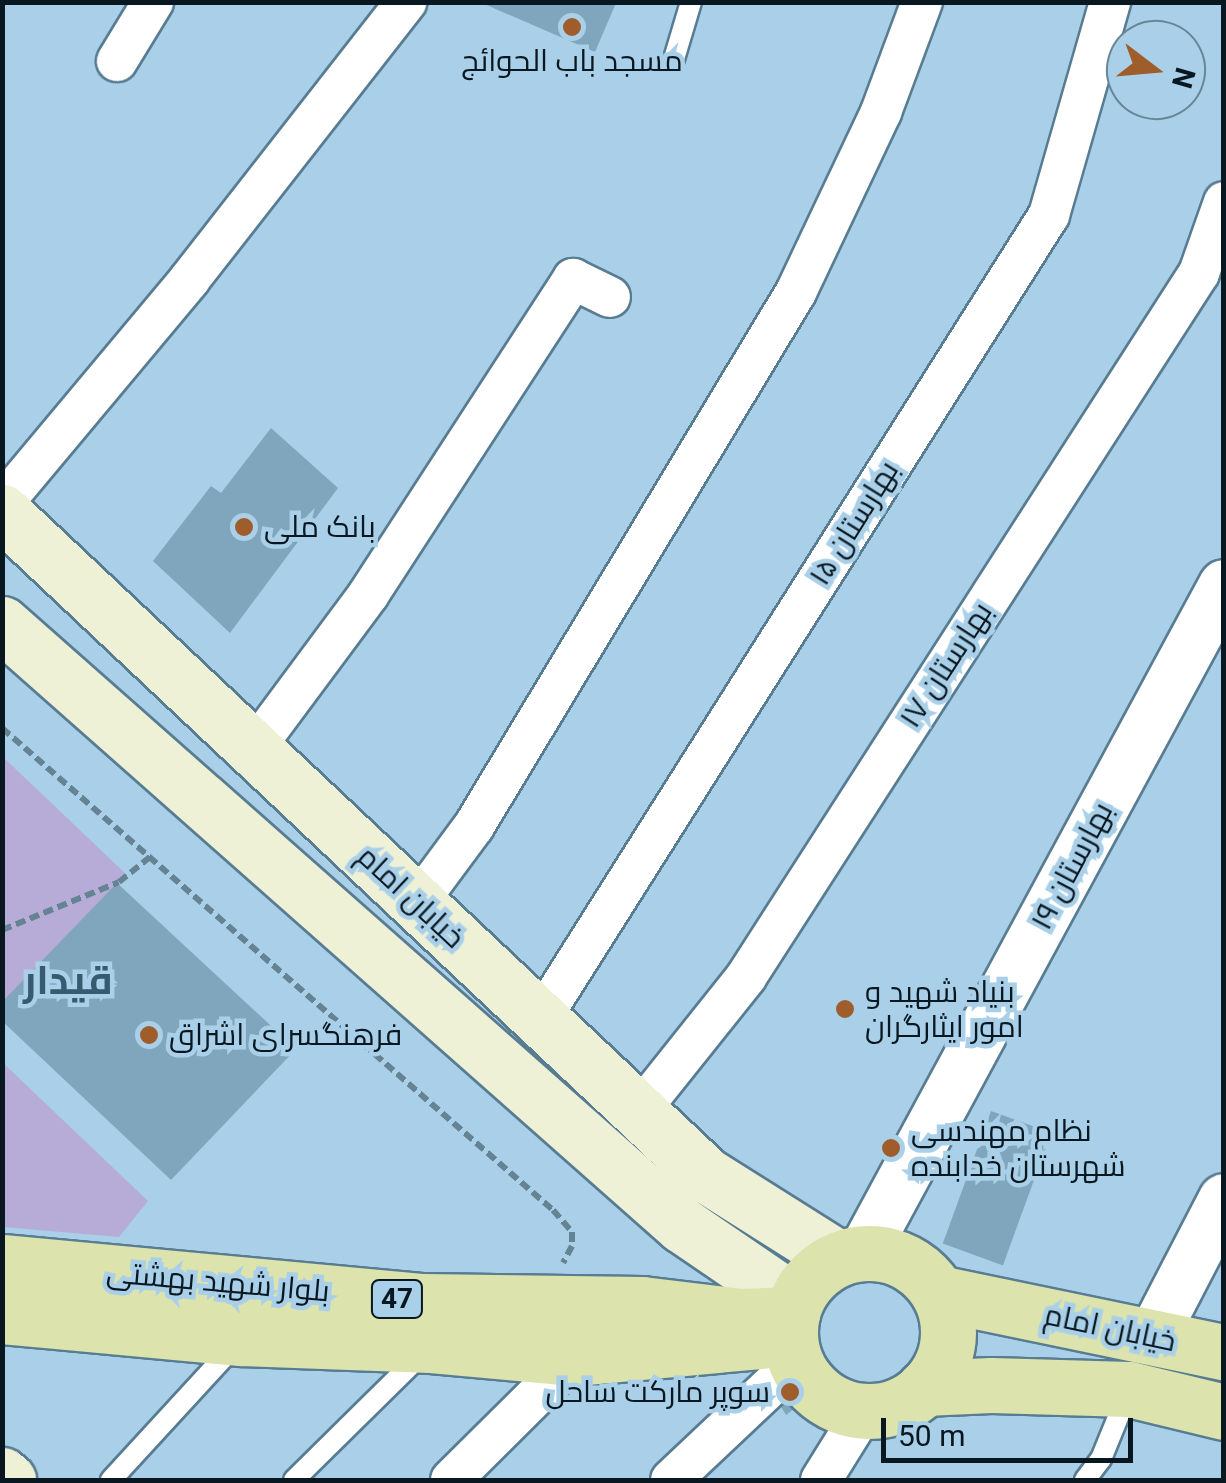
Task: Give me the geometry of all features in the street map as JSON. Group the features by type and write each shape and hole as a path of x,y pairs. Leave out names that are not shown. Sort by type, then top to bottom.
{"main road":[{"name":"خیابان امام","path":"2,508 253,750 706,1175 851,1256"},
{"path":"2,624 682,1226 793,1329 823,1397 864,1411 896,1406 924,1388 937,1372 947,1342 946,1312 938,1292 924,1274 906,1262 851,1256 806,1284 793,1329"},
{"name":"بلوار شهید بهشتی","path":"2,1262 423,1302 642,1304 741,1316 793,1329"},
{"name":"خیابان امام","path":"938,1292 1224,1352"},
{"name":"بلوار شهید بهشتی","path":"2,1316 241,1338 431,1345 574,1358 793,1329"},
{"name":"خیابان امام","path":"924,1388 991,1385 1130,1389 1224,1412"},
{"path":"2,1475 8,1480"}],"street":[{"path":"117,61 153,2"},
{"path":"2,508 189,280 406,2"},
{"path":"418,903 474,826 796,292 882,112 922,2"},
{"name":"بهارستان ۱۵","path":"541,1018 1049,215 1110,2"},
{"name":"بهارستان ۱۷","path":"640,1110 767,944 1199,273 1224,202"},
{"path":"253,750 368,595 572,278 610,297"},
{"name":"بهارستان ۱۹","path":"851,1256 1224,585"},
{"path":"1153,1336 1224,1198"},
{"path":"671,1480 793,1329"},
{"path":"451,1480 574,1358"},
{"path":"821,1480 864,1411"}],"lane":[{"path":"674,58 691,2"},
{"path":"111,1480 241,1338"},
{"path":"294,1480 431,1345"},
{"path":"1085,1480 1100,1459 1130,1389"}],"path":[{"path":"2,728 552,1210 572,1232 572,1246 563,1263 551,1270"},
{"path":"2,930 119,882 150,857"}],"shaded area":[{"path":"2,756 127,875 3,1004 2,1004"},
{"path":"2,1062 148,1201 119,1237 3,1227"}],"building":[{"name":"مسجد باب الحوائج","path":"482,3 616,3 595,52"},
{"name":"بانک ملی","path":"271,428 338,488 230,633 153,561 211,486 221,493"},
{"name":"فرهنگسرای اشراق","path":"117,883 296,1049 171,1180 2,1021 2,1002"},
{"path":"991,1111 1051,1133 1003,1265 943,1243"},
{"name":"سوپر مارکت ساحل","path":"794,1376 811,1396 786,1415 770,1388"}],"place":[{"name":"مسجد باب الحوائج","path":"572,27"},
{"name":"بانک ملی","path":"244,527"},
{"name":"بنیاد شهید و امور ایثارگران","path":"845,1009"},
{"name":"فرهنگسرای اشراق","path":"149,1035"},
{"name":"نظام مهندسی شهرستان خدابنده","path":"891,1148"},
{"name":"سوپر مارکت ساحل","path":"790,1392"}],"district":[{"name":"قیدار","path":"68,981"}]}
